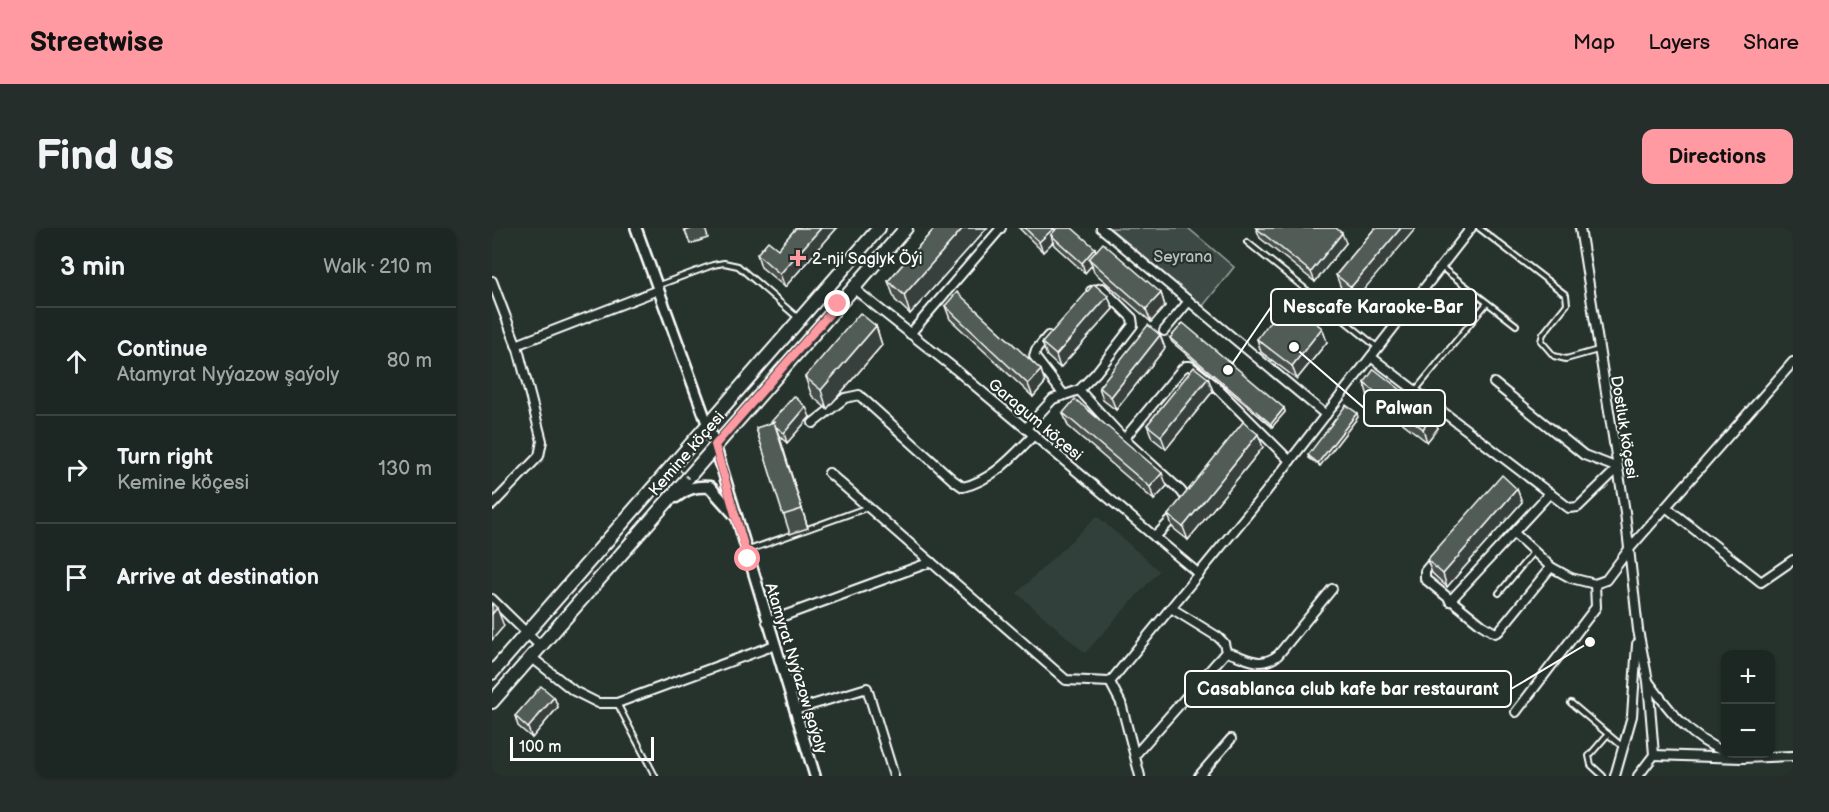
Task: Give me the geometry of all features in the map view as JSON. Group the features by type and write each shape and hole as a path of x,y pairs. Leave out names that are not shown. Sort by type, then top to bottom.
{"main road":[{"name":"Kemine köçesi","path":"492,673 879,228"},
{"name":"Kemine köçesi","path":"492,702 906,228"},
{"path":"838,274 853,288"},
{"path":"658,510 686,489 695,486 710,487 736,516"}],"street":[{"name":"Atamyrat Nyýazow şaýoly","path":"636,228 708,423 815,776"},
{"path":"910,334 1001,228"},
{"path":"1101,228 1326,415"},
{"path":"1110,682 1290,461 1471,228"},
{"name":"Dostluk köçesi","path":"1580,228 1630,548 1638,630"},
{"path":"492,280 516,345 542,441 539,456 492,505"},
{"path":"516,345 657,288"},
{"name":"Garagum köçesi","path":"853,288 1034,435 1199,574"},
{"path":"1026,429 1053,399 1079,390 1096,373 1133,325 1133,321 1102,288 1089,291 1082,300"},
{"path":"1164,331 1188,301"},
{"path":"1051,333 1036,350 1034,356 1064,394"},
{"path":"1371,357 1569,508 1578,507 1618,468 1584,455 1494,382"},
{"path":"1514,533 1551,567 1571,578 1595,584 1606,580 1630,548 1793,362"},
{"path":"1124,439 1182,369 1190,366 1235,406 1290,461"},
{"path":"1079,390 1124,439 1186,498 1184,506 1155,537"},
{"path":"813,423 845,398 859,395 963,487 978,483 1006,463 1034,435"},
{"path":"829,473 1066,680 1110,682"},
{"path":"1450,601 1550,492"},
{"path":"1666,507 1761,582 1793,560"},
{"path":"1440,554 1424,575 1425,579 1450,601 1495,633 1551,567"},
{"path":"767,622 932,562"},
{"path":"1516,712 1596,607 1595,584"},
{"path":"1226,652 1259,663 1272,660 1332,589"},
{"path":"492,599 540,646"},
{"path":"1171,608 1218,637 1224,643 1226,652"},
{"path":"1638,630 1648,681 1653,754 1638,776"},
{"path":"1615,776 1633,708 1638,630"},
{"path":"531,657 582,695 598,703 617,703 775,645"},
{"path":"1135,755 1226,652"},
{"path":"1648,681 1684,726 1701,740 1721,750"},
{"path":"1110,682 1121,703 1140,776"},
{"path":"795,710 867,688 894,776"},
{"path":"1199,776 1231,739"},
{"path":"1653,754 1721,757"},
{"path":"1775,757 1793,756"}],"lane":[{"path":"1479,228 1566,295 1567,304 1543,334 1541,341 1554,356 1566,359 1599,350"},
{"path":"1247,242 1377,347"},
{"path":"657,288 713,265 724,263 738,266 799,319"},
{"path":"1440,267 1516,325"},
{"path":"1415,391 1487,303"},
{"path":"746,551 868,507"},
{"path":"1499,593 1534,551"},
{"path":"617,703 655,776"},
{"path":"1571,703 1624,747"},
{"path":"1603,776 1591,765 1589,756 1608,734"}],"path":[{"path":"679,469 691,481"}],"shaded area":[{"path":"1097,516 1159,571 1085,653 1017,593"}],"green space":[{"name":"Seyrana","path":"1110,228 1188,228 1234,267 1203,306"}],"building":[{"path":"796,228 821,228 780,274 757,254 768,241 778,249"},
{"path":"935,228 963,228 904,295 888,281"},
{"path":"1025,228 1054,228 1039,242"},
{"path":"1057,228 1072,228 1095,248 1082,263 1051,235"},
{"name":"Seyrana","path":"1256,228 1336,228 1342,233 1311,272"},
{"path":"1375,228 1401,228 1351,287 1336,275"},
{"path":"1103,243 1161,293 1146,309 1089,259"},
{"path":"1094,284 1108,296 1056,355 1042,343"},
{"path":"957,292 1041,370 1028,384 945,306"},
{"path":"1286,300 1322,328 1292,366 1257,339"},
{"path":"860,313 876,326 821,390 805,377"},
{"path":"1183,323 1284,408 1271,424 1170,338"},
{"path":"1148,325 1160,335 1111,397 1099,387"},
{"path":"1194,367 1208,378 1161,436 1147,425"},
{"path":"1374,369 1433,415 1423,429 1364,383"},
{"path":"794,396 806,407 784,433 775,426 774,422 771,422"},
{"path":"1075,399 1162,473 1150,487 1063,413"},
{"path":"1346,405 1357,413 1318,463 1308,455"},
{"path":"774,422 802,509 783,515 756,428"},
{"path":"1243,422 1258,434 1183,527 1168,515"},
{"path":"1502,475 1517,489 1443,574 1427,560"},
{"path":"492,603 497,608 492,614"},
{"path":"541,686 554,697 528,728 515,716"}],"place":[{"name":"2-nji Saglyk Öýi","path":"798,258"},
{"name":"Palwan","path":"1294,347"},
{"name":"Nescafe Karaoke-Bar","path":"1228,370"},
{"name":"Casablanca club kafe bar restaurant","path":"1590,642"}],"route":[{"path":"748,559 715,445 838,304"}]}
